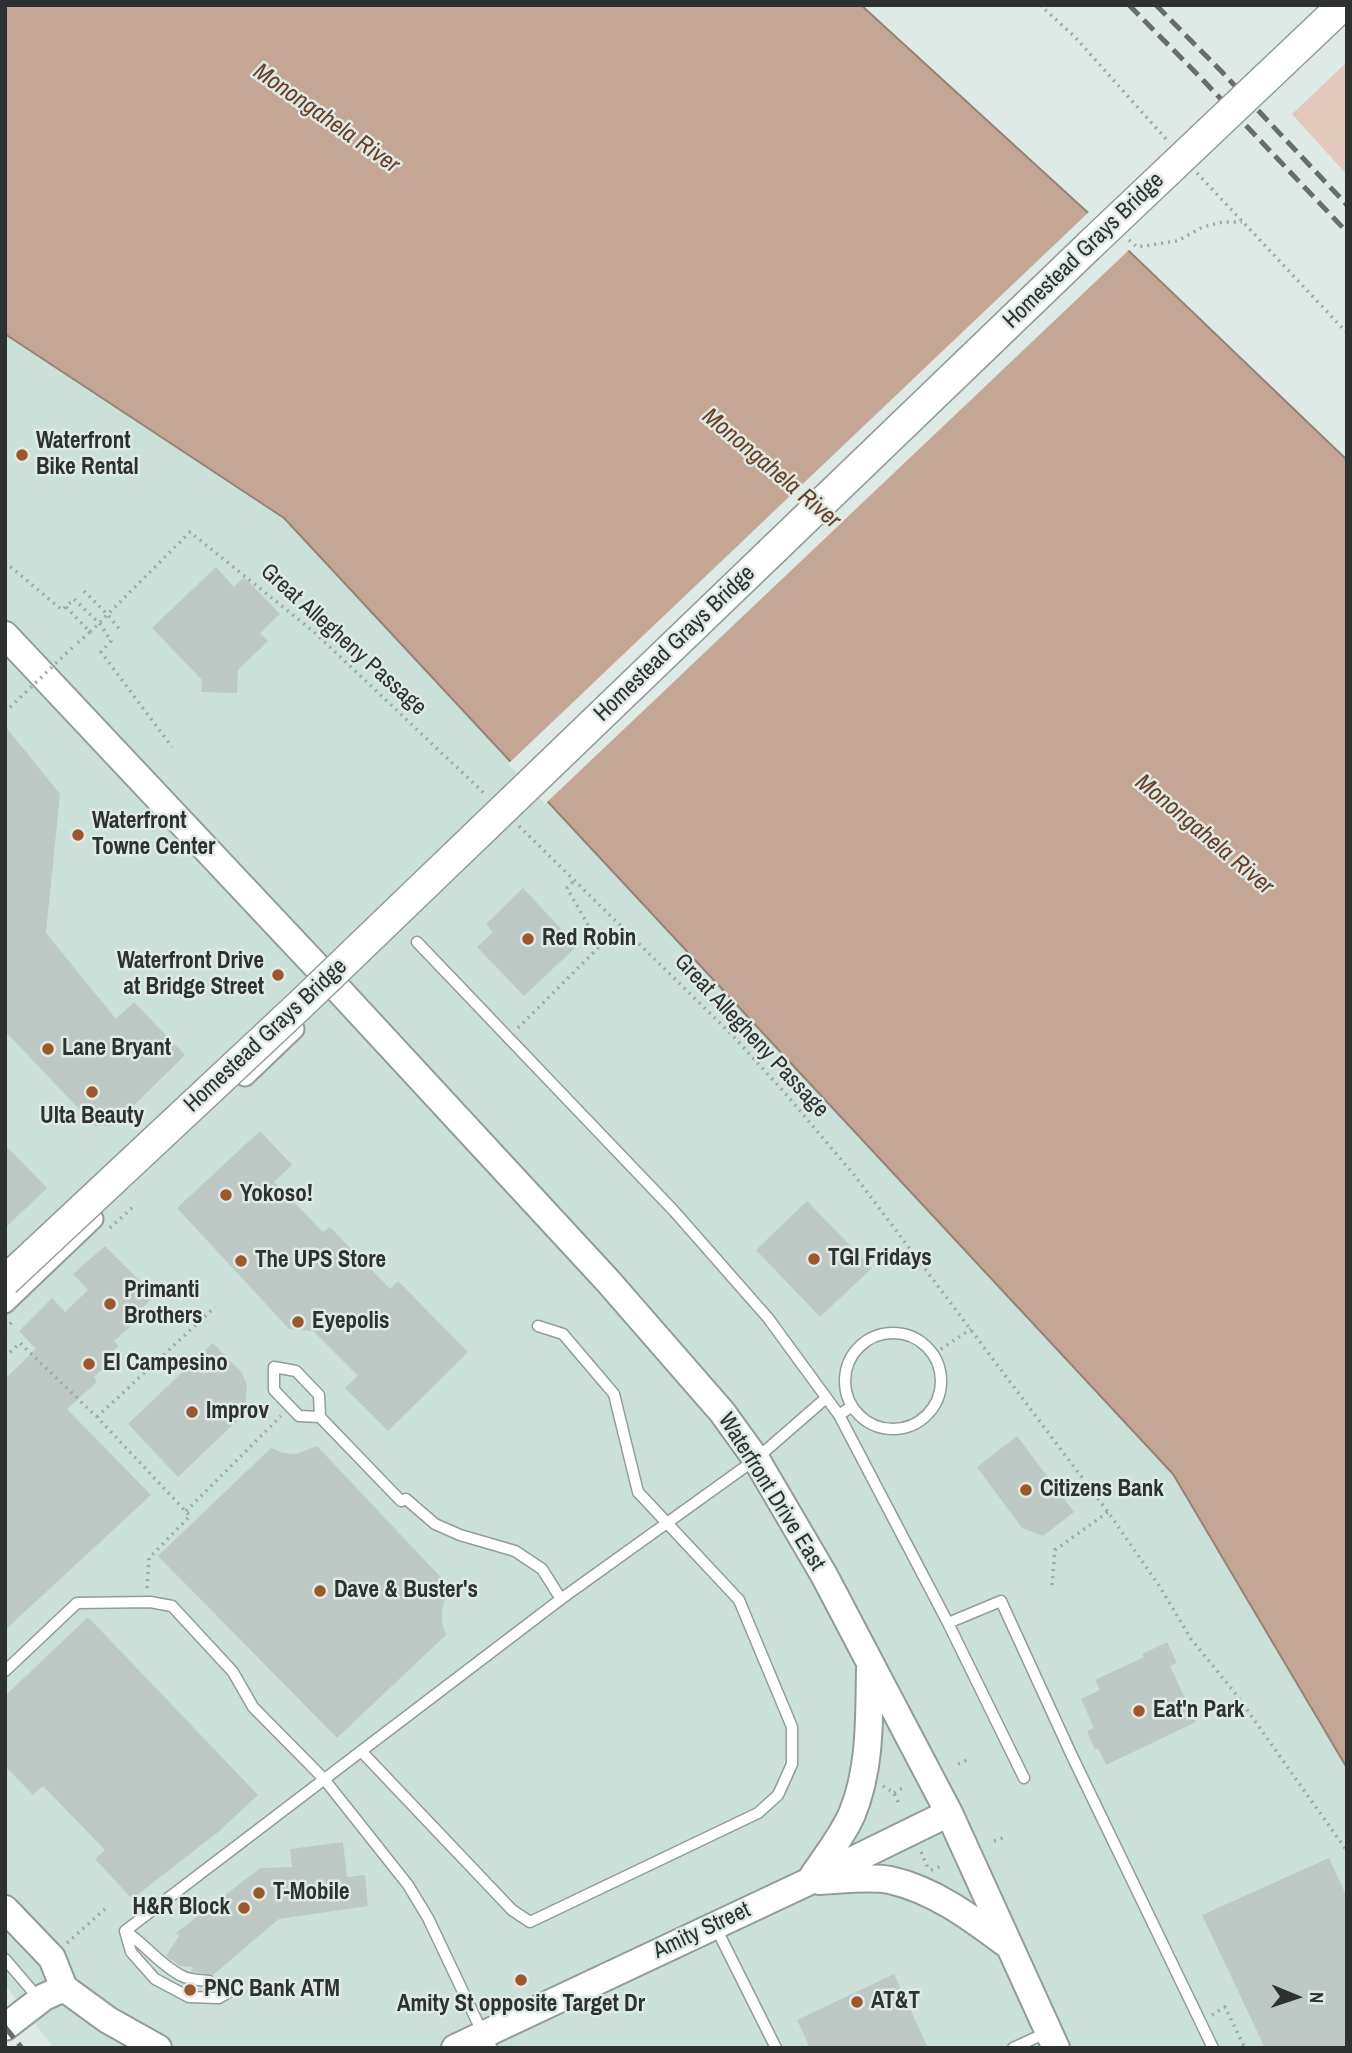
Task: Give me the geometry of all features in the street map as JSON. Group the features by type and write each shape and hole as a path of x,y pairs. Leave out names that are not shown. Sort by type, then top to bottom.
{"main road":[{"name":"Homestead Grays Bridge","path":"5,1280 300,1005 1343,5"}],"street":[{"name":"Waterfront Drive East","path":"5,635 336,987 633,1310 704,1390 756,1459 824,1576 949,1813 1052,2040"},
{"path":"5,1303 277,1047 336,987"},
{"path":"810,1881 851,1816 862,1781 867,1756 870,1665"},
{"name":"Amity Street","path":"454,2048 487,2041 715,1926 949,1813"},
{"path":"810,1881 888,1880 918,1889 954,1906 1007,1945"},
{"path":"5,1909 52,1958 64,1987 108,2020 158,2048"},
{"path":"5,2027 64,1987"}],"lane":[{"path":"417,942 674,1211 768,1318 839,1415 948,1623 1024,1778"},
{"path":"361,1751 512,1910 530,1922 758,1813 778,1795 792,1764 792,1727 739,1600 638,1492 614,1394 563,1334 538,1326"},
{"path":"891,1331 916,1336 935,1353 943,1383 932,1412 906,1429 875,1427 851,1407 844,1383 850,1358 867,1339 891,1331"},
{"path":"320,1417 299,1416 274,1390 274,1367 296,1371 319,1395 320,1417 401,1501 406,1499 435,1524 460,1535 515,1551 542,1569 561,1599"},
{"path":"125,1931 561,1599 756,1459 826,1398"},
{"path":"839,1415 851,1407"},
{"path":"948,1623 1001,1601 1072,1756 1213,2048"},
{"path":"5,1671 77,1603 150,1602 172,1606 233,1672 253,1707 324,1779 408,1885 428,1918 487,2041"},
{"path":"715,1926 776,2048"},
{"path":"125,1931 184,1978 209,1981"},
{"path":"125,1931 131,1952 155,1979 189,1997 219,1998 234,1989"},
{"path":"5,1959 40,2001"},
{"path":"1013,2048 1052,2040"}],"path":[{"path":"1128,239 1137,247 1177,241 1203,227 1223,222 1242,222"},
{"name":"Great Allegheny Passage","path":"5,712 100,624 190,531 314,632 492,800"},
{"path":"5,562 62,610 74,599 100,624 111,641 101,652 172,747"},
{"path":"84,591 120,630"},
{"path":"66,607 90,632"},
{"name":"Great Allegheny Passage","path":"510,818 733,1036 855,1176 1108,1512 1160,1587 1191,1639 1235,1693 1347,1851"},
{"path":"509,1038 600,946 568,888 575,880"},
{"path":"125,1214 135,1205"},
{"path":"97,1417 215,1307"},
{"path":"935,1353 971,1329"},
{"path":"5,1357 20,1343 97,1417 190,1516 149,1558 147,1591"},
{"path":"186,1511 274,1424"},
{"path":"1052,1586 1055,1550 1108,1512"},
{"path":"958,1764 969,1759"},
{"path":"875,1783 889,1788 899,1804"},
{"path":"894,1793 904,1787"},
{"path":"994,1841 1005,1837"},
{"path":"921,1851 929,1871"},
{"path":"922,1875 942,1866"},
{"path":"75,1934 105,1909"},
{"path":"1200,2021 1225,2007 1245,2048"}],"shaded area":[{"path":"1347,62 1347,175 1292,114"},
{"path":"5,334 284,518 1173,1474 1347,1768 1347,2048 54,2048 5,1985"}],"water":[{"name":"Monongahela River","path":"5,5 861,5 1108,231 1347,460 1347,1768 1173,1474 284,518 5,334"}],"pier":[{"path":"1091,210 1131,248 545,804 508,764"}],"building":[{"path":"216,567 234,587 244,577 280,614 260,633 268,641 238,670 237,693 201,692 202,680 152,628"},
{"path":"5,726 60,794 46,933 116,1019 134,1002 185,1055 113,1126 95,1126 5,1031"},
{"name":"Red Robin","path":"523,888 577,946 524,996 477,947 493,932 486,924"},
{"path":"260,1131 292,1165 274,1182 323,1232 330,1227 390,1289 398,1281 468,1352 388,1431 345,1388 358,1376 313,1331 289,1329 177,1208"},
{"path":"5,1145 47,1188 5,1228"},
{"name":"TGI Fridays","path":"807,1201 872,1268 820,1317 756,1250"},
{"path":"105,1246 155,1296 129,1320 133,1324 114,1341 119,1346 104,1359 109,1363 94,1377 97,1382 67,1409 151,1495 5,1630 5,1379 36,1349 19,1331 52,1298 65,1312 88,1290 73,1274"},
{"name":"Improv","path":"213,1343 242,1373 247,1386 245,1408 242,1416 178,1477 128,1424"},
{"name":"Citizens Bank","path":"1017,1436 1074,1512 1043,1536 1022,1528 977,1467"},
{"name":"Dave & Buster's","path":"317,1446 449,1586 442,1610 446,1635 337,1738 158,1556 271,1448 296,1454"},
{"path":"88,1617 258,1795 218,1832 132,1899 95,1859 105,1850 43,1786 33,1795 5,1766 5,1696"},
{"name":"Eat'n Park","path":"1167,1642 1177,1663 1170,1666 1196,1722 1106,1765 1098,1748 1095,1750 1087,1731 1094,1728 1081,1699 1100,1690 1095,1680 1144,1657 1142,1654"},
{"path":"343,1842 347,1877 365,1875 368,1906 279,1919 213,1975 191,1971 193,1967 180,1966 166,1956 179,1936 176,1933 260,1868 292,1867 290,1849"},
{"path":"1329,1858 1347,1897 1347,2048 1265,2048 1202,1915"},
{"path":"894,1974 928,2048 810,2048 797,2020"}],"railway":[{"path":"1129,5 1347,232"},
{"path":"1156,5 1347,205"},
{"path":"5,2027 22,2048"}],"place":[{"name":"Waterfront Bike Rental","path":"22,455"},
{"name":"Waterfront Towne Center","path":"78,835"},
{"name":"Red Robin","path":"528,939"},
{"name":"Waterfront Drive at Bridge Street","path":"278,975"},
{"name":"Lane Bryant","path":"48,1049"},
{"name":"Ulta Beauty","path":"92,1092"},
{"name":"Yokoso!","path":"226,1195"},
{"name":"TGI Fridays","path":"814,1259"},
{"name":"The UPS Store","path":"241,1261"},
{"name":"Primanti Brothers","path":"110,1304"},
{"name":"Eyepolis","path":"298,1322"},
{"name":"El Campesino","path":"89,1364"},
{"name":"Improv","path":"192,1412"},
{"name":"Citizens Bank","path":"1026,1490"},
{"name":"Dave & Buster's","path":"320,1591"},
{"name":"Eat'n Park","path":"1139,1711"},
{"name":"T-Mobile","path":"259,1893"},
{"name":"H&R Block","path":"244,1908"},
{"name":"Amity St opposite Target Dr","path":"521,1980"},
{"name":"PNC Bank ATM","path":"190,1990"},
{"name":"AT&T","path":"857,2002"}]}
